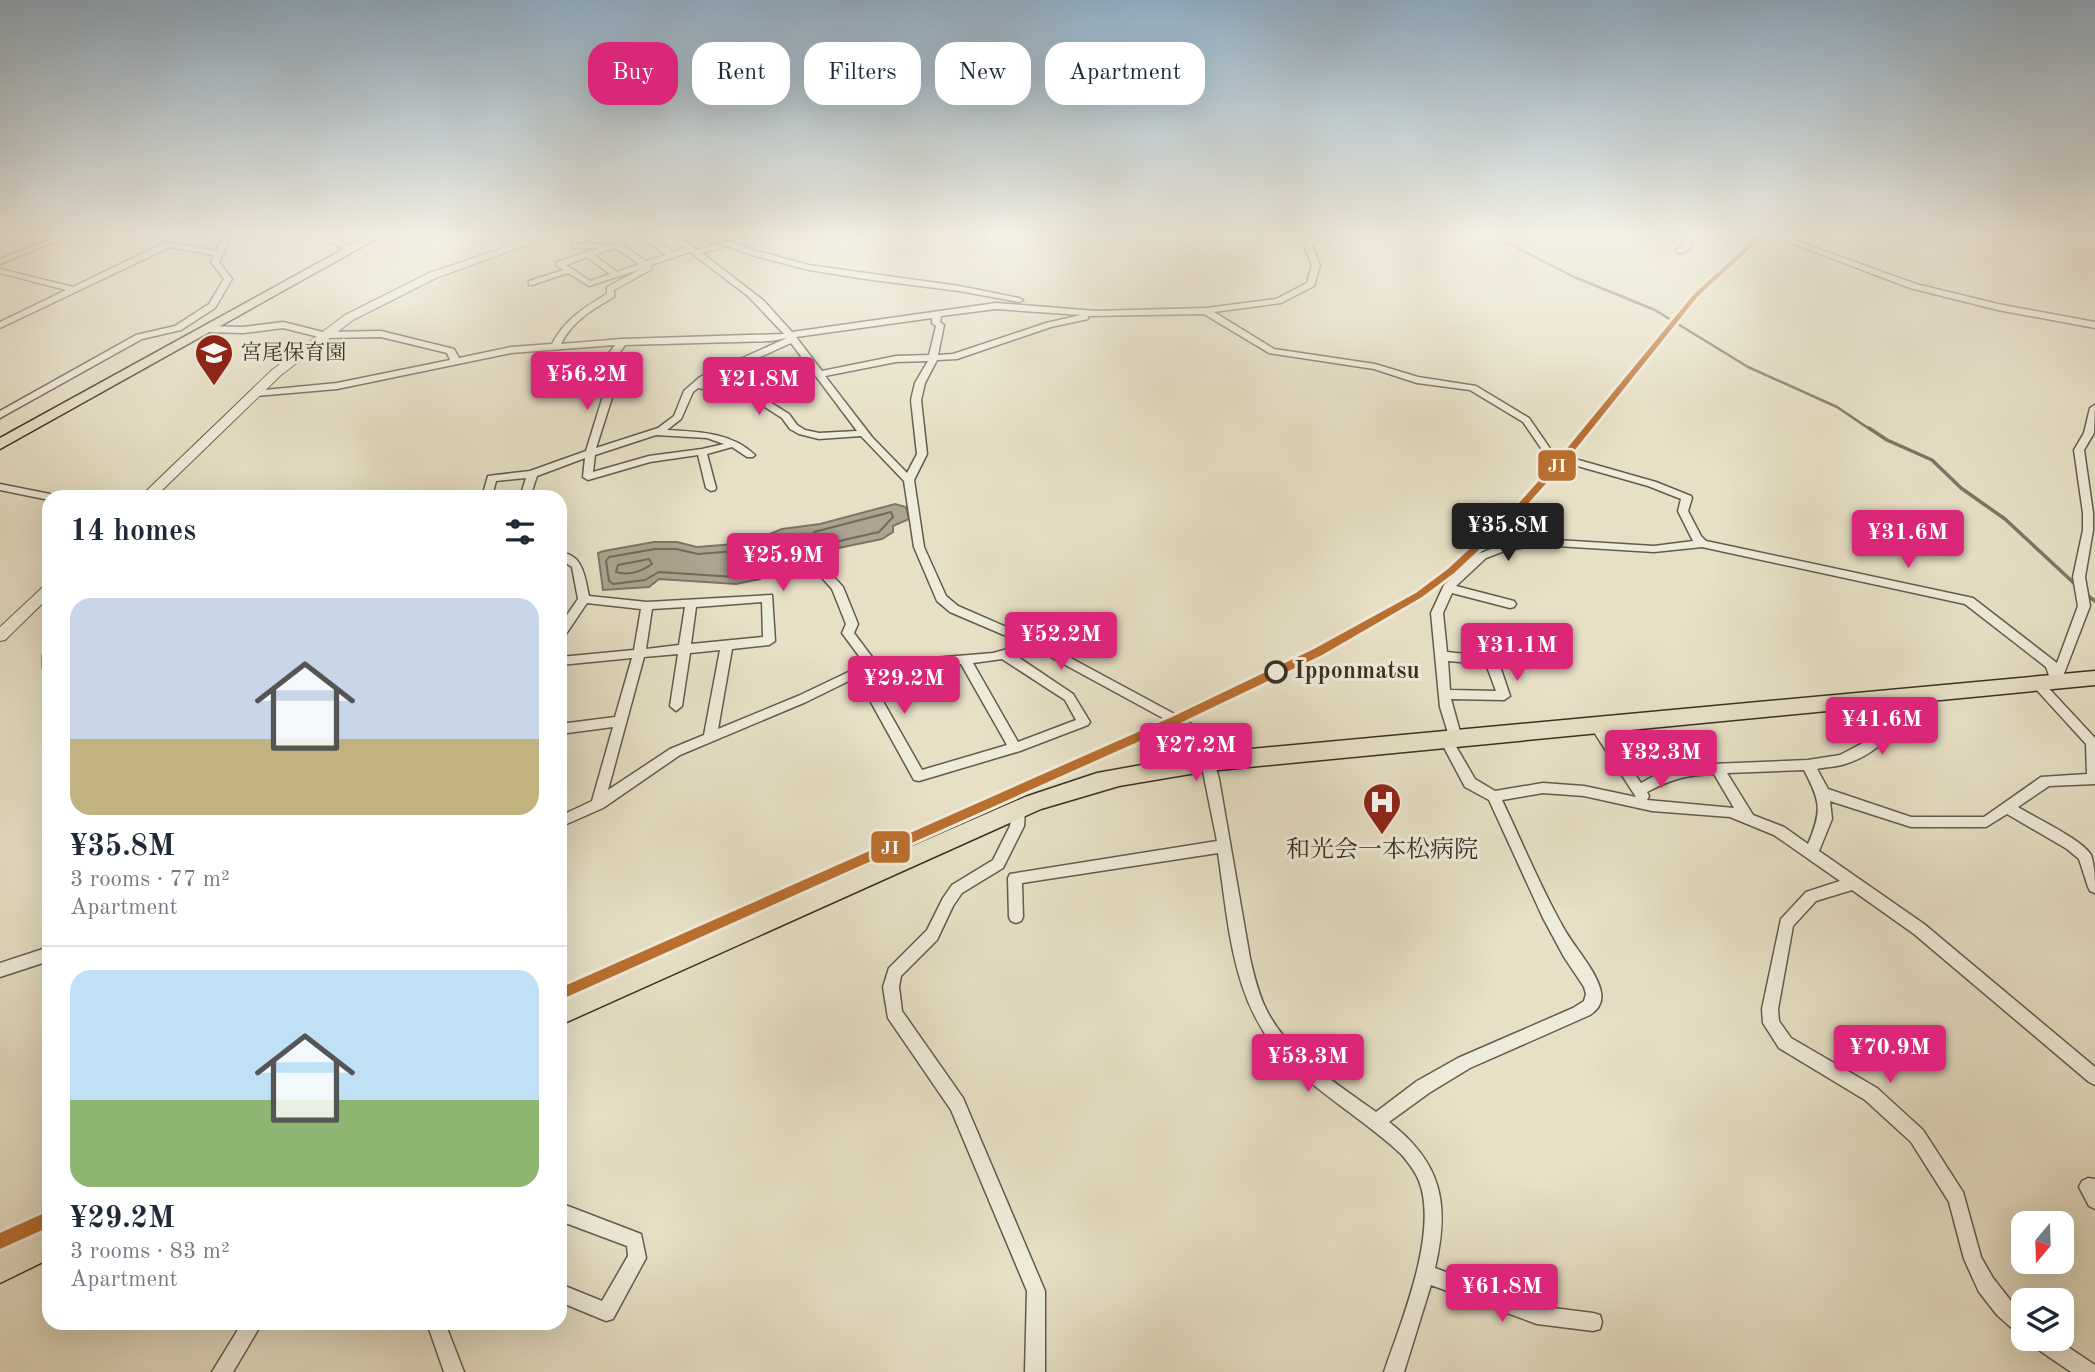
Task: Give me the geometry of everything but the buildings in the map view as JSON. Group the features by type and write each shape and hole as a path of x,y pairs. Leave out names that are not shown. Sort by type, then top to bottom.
{"highway":[{"path":"567,1010 1018,810 1068,789 1114,777 1208,762 2095,678"},
{"path":"0,1267 42,1246"}],"main road":[{"path":"0,444 259,299"}],"street":[{"path":"0,325 51,299"},
{"path":"0,415 139,337 178,328 212,306 216,299"},
{"path":"154,490 256,393 323,335 384,299"},
{"path":"555,347 559,336 583,311 604,299"},
{"path":"755,299 821,374 864,433 909,480"},
{"path":"1013,299 1040,309"},
{"path":"256,393 337,386 511,350 622,342 790,338 996,306 1097,314 1206,311 1278,302 1283,299"},
{"path":"1966,299 2095,326"},
{"path":"1206,311 1272,351 1374,367 1417,380 1473,388 1526,420 1548,452 1557,457 1652,484 1686,498 1683,511 1696,538 1702,544"},
{"path":"821,374 896,359 933,359 973,352 1049,325 1097,314"},
{"path":"937,315 936,323 940,325 933,359 920,383 916,400 922,454 909,480 919,548 941,598 954,609 1037,645 1176,720 1239,759"},
{"path":"205,329 243,330 284,325 323,335 381,334 451,351 455,354 455,360"},
{"path":"489,490 492,478 532,474 655,432 678,416 689,391 697,385 710,376 790,338"},
{"path":"622,342 601,371 613,379 590,453 588,477 649,459 702,452 734,444"},
{"path":"697,385 754,396 786,416 793,427 802,432 819,436 864,433"},
{"path":"2047,683 2084,606 2079,577 2088,530 2084,470 2079,450 2088,433 2095,408"},
{"path":"655,432 708,435 734,444 750,456"},
{"path":"702,452 711,488"},
{"path":"527,490 532,474"},
{"path":"0,486 42,495"},
{"path":"1374,1123 1423,1087 1464,1063 1579,1013 1589,1008 1593,1002 1592,988 1556,930 1533,885 1494,796 1470,783 1451,739 1437,613 1448,588 1482,556 1520,544 1540,542 1654,550 1702,544 1969,601 2052,666 2047,683"},
{"path":"567,560 577,566 584,599 567,624"},
{"path":"830,579 837,587 852,624 848,633 868,660 863,670"},
{"path":"1448,588 1510,604"},
{"path":"0,636 42,596"},
{"path":"567,660 769,641 768,598 648,606 584,599"},
{"path":"676,706 691,603"},
{"path":"598,804 639,654 648,606"},
{"path":"710,738 727,645"},
{"path":"567,819 598,804 675,752 863,670 1003,654 1037,645"},
{"path":"863,670 919,776 1015,748 1084,722 1069,697 1003,654"},
{"path":"1440,656 1489,660 1493,663 1504,696 1445,694"},
{"path":"964,659 1015,748"},
{"path":"1823,793 1911,822 1986,822 2046,781 2095,780 2094,746 2047,683"},
{"path":"1638,791 1666,776 1687,770 1808,765 1843,760 1879,740 1890,728 1893,719 1884,700"},
{"path":"567,728 621,721"},
{"path":"1596,726 1648,806"},
{"path":"1208,762 1217,796 1248,985 1263,1018 1293,1057 1417,1159 1432,1186 1434,1220 1424,1273 1394,1372"},
{"path":"1808,765 1823,793 1825,819 1811,853"},
{"path":"1718,769 1747,817"},
{"path":"1494,796 1528,789 1584,791 1648,806 1715,809 1747,817 1794,839 1919,929 2095,1077"},
{"path":"2006,807 2085,856 2095,887"},
{"path":"1018,810 1017,826 998,864 957,889 932,935 894,974 891,987 894,1013 957,1104 1030,1273 1036,1291 1035,1372"},
{"path":"1016,917 1015,878 1224,846"},
{"path":"1854,883 1811,896 1786,923 1772,997 1771,1023 1785,1043 1871,1094 1916,1136 1957,1198 1973,1259 1986,1285 2011,1314"},
{"path":"0,971 42,956"},
{"path":"2095,1188 2088,1188 2095,1200"},
{"path":"567,1215 635,1240 637,1258 606,1312 567,1296"},
{"path":"1424,1273 1537,1315 1593,1322"},
{"path":"222,1372 249,1330"},
{"path":"439,1330 454,1372"},
{"path":"2057,1351 2088,1372"}],"water":[{"path":"895,504 906,507 909,519 893,526 893,532 882,539 824,551 810,544 775,555 775,570 760,579 736,584 659,579 649,587 603,590 598,553 604,551 654,542 677,542 697,547 747,543 782,529 820,524"}],"waterway":[{"path":"1628,299 1655,310 1748,367 1837,407 1871,430"},
{"path":"1869,428 1887,440 1932,460 1961,488 2005,519 2076,585"},
{"path":"2087,595 2095,601"}],"transit line":[{"name":"JI","path":"567,991 1176,720 1318,652 1419,595 1451,571 1522,505 1563,459 1693,299"},
{"name":"JI","path":"0,1241 42,1222"}],"place":[{"name":"宮尾保育園","path":"214,387"},
{"name":"Ipponmatsu","path":"1276,672"},
{"name":"和光会一本松病院","path":"1382,836"}]}
